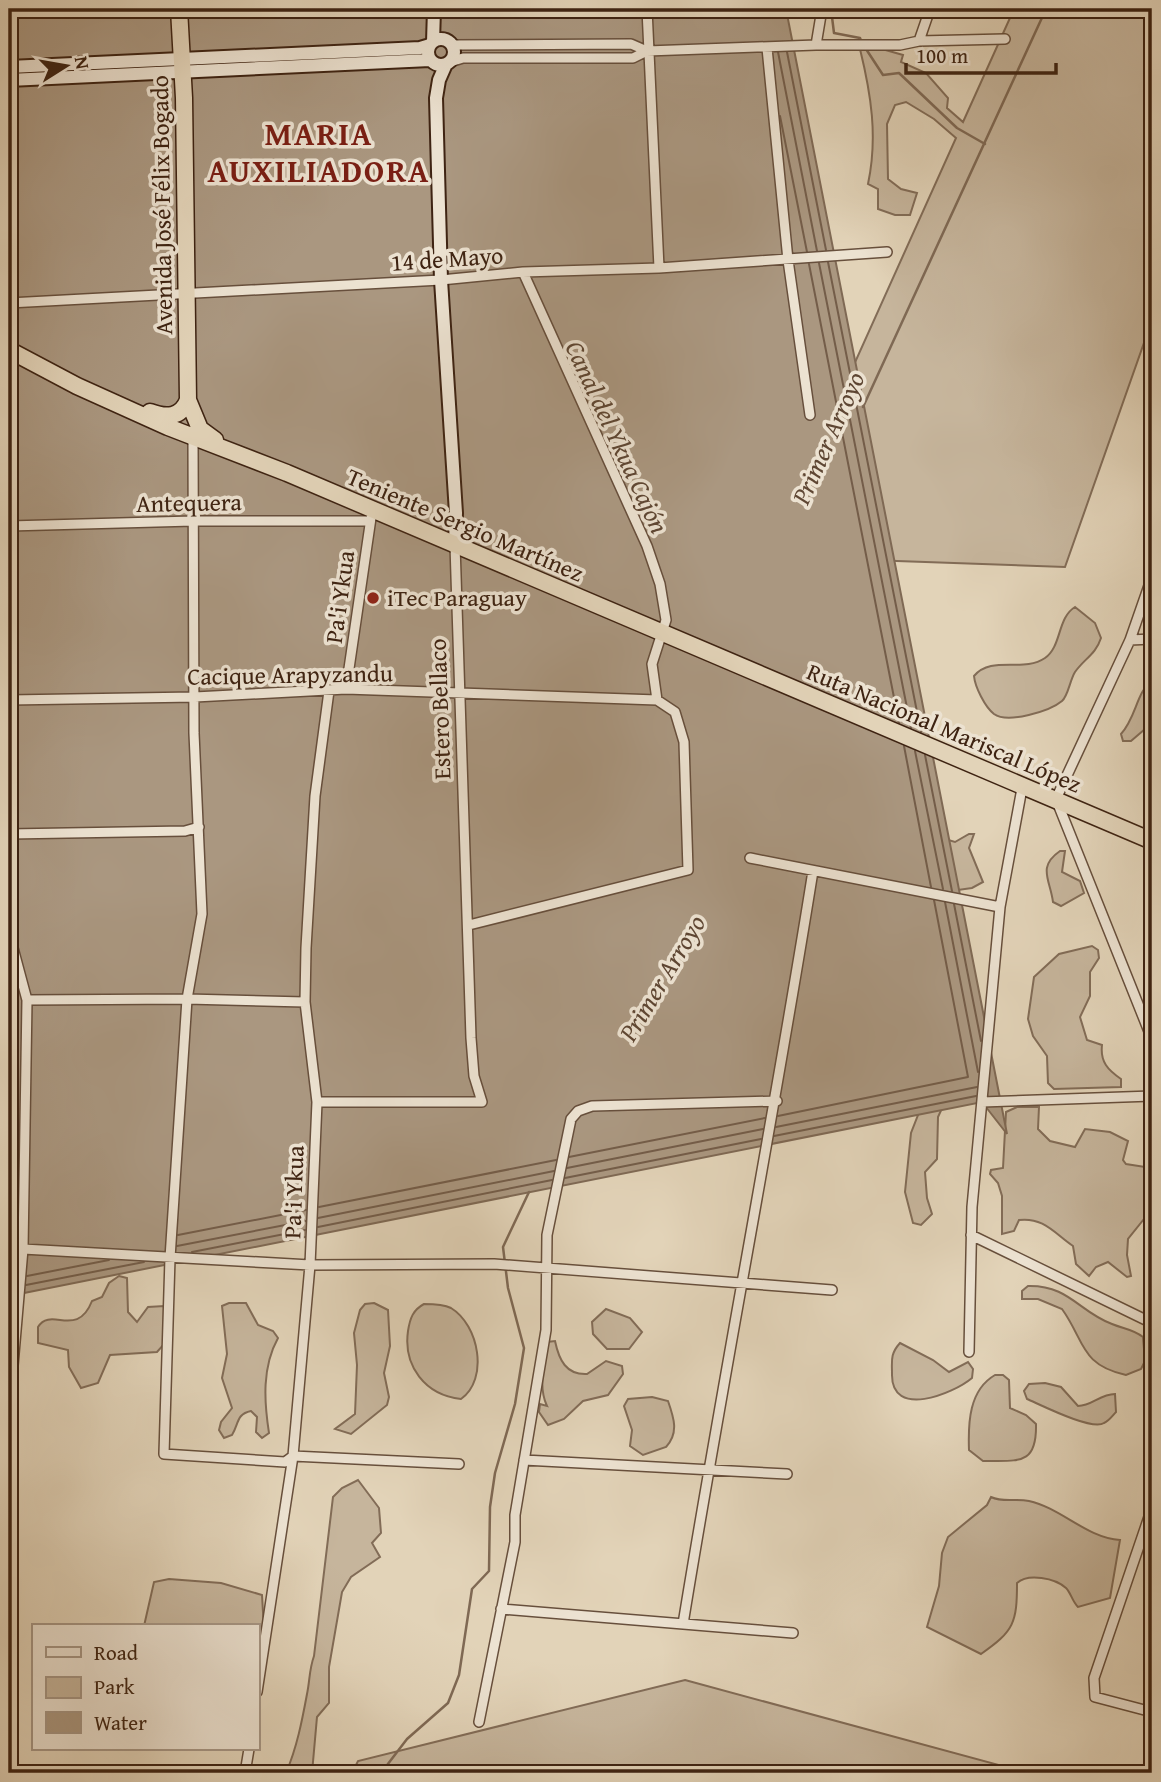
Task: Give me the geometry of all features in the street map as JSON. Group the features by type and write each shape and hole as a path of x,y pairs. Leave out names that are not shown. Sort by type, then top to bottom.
{"highway":[{"name":"Avenida José Félix Bogado","path":"179,9 188,400"},
{"path":"9,350 66,378 161,416 176,415 185,409 188,400"},
{"name":"Teniente Sergio Martínez","path":"66,378 77,386 193,437 287,472 372,516 455,545 717,658"},
{"path":"188,400 200,429 211,438 287,472"},
{"name":"Ruta Nacional Mariscal López","path":"717,658 1023,783 1152,841"}],"street":[{"path":"647,9 659,268"},
{"path":"816,45 822,9"},
{"path":"919,41 930,9"},
{"path":"435,13 431,43 440,62"},
{"path":"435,13 454,54 440,62"},
{"path":"9,80 420,48 441,39 450,44 631,44 647,51 816,45 900,46 919,41 1006,39"},
{"path":"767,48 788,260 810,415"},
{"path":"9,67 182,67 440,62 463,58 633,58 647,51"},
{"name":"Estero Bellaco","path":"317,1102 482,1102 474,1076 471,1038 456,513 440,280 436,98 440,62"},
{"name":"14 de Mayo","path":"9,303 440,280 523,272 659,268 887,252"},
{"path":"469,925 688,870 684,742 675,712 657,700 652,664 666,620 652,560 523,272"},
{"path":"193,437 194,733 202,914 187,999 170,1258 164,1454 285,1462 293,1456 459,1464"},
{"name":"Antequera","path":"9,526 372,516"},
{"name":"Pa'i Ykua","path":"346,689 372,516"},
{"path":"1152,577 1130,640 1056,799 1152,1039"},
{"path":"1130,640 1152,639"},
{"name":"Cacique Arapyzandu","path":"9,701 195,697 346,689 657,700"},
{"name":"Pa'i Ykua","path":"259,1679 293,1456 310,1265 317,1102 305,1002 314,809 329,691"},
{"path":"969,1352 971,1235 1000,906 1023,783"},
{"path":"9,834 185,831 199,827"},
{"path":"750,858 1000,906"},
{"path":"683,1624 740,1282 777,1101 813,871"},
{"path":"9,933 27,1000 23,1248 9,1412"},
{"path":"27,1000 187,999 305,1002"},
{"path":"982,1102 1152,1096"},
{"path":"479,1723 514,1542 515,1515 546,1331 547,1235 571,1119 578,1111 592,1105 777,1101"},
{"path":"971,1235 1152,1323"},
{"path":"23,1248 310,1265 498,1264 832,1290"},
{"path":"524,1460 787,1474"},
{"path":"1152,1508 1147,1538 1094,1678 1095,1698 1152,1712"},
{"path":"501,1609 793,1633"},
{"path":"245,1773 249,1750"}],"green space":[{"path":"1014,9 1152,9 1152,320 1065,567 812,558 843,389 956,138 934,119 906,102 895,105 887,124 888,179 901,189 917,193 910,215 895,215 878,209 878,189 868,184 873,132 860,49 882,49 903,55 901,62 926,73 948,98 947,108 963,122"},
{"path":"1075,607 1095,623 1101,638 1093,652 1075,672 1064,699 1048,709 1029,715 1009,718 994,714 981,696 974,676 990,666 1027,664 1045,658 1054,647 1065,618"},
{"path":"1152,681 1152,723 1131,741 1123,741 1121,734 1143,691"},
{"path":"974,834 969,848 983,882 972,888 951,891 938,837 955,842"},
{"path":"1060,851 1065,851 1062,872 1080,881 1084,893 1061,906 1053,902 1047,874 1049,862"},
{"path":"1092,946 1098,950 1099,958 1090,972 1090,996 1080,1017 1087,1040 1102,1045 1104,1061 1121,1079 1121,1087 1054,1089 1048,1083 1047,1056 1033,1036 1028,1019 1034,977 1059,954"},
{"path":"949,1093 938,1117 937,1159 925,1172 927,1198 932,1214 921,1225 913,1223 905,1192 911,1133 920,1110"},
{"path":"1017,1107 1039,1107 1038,1129 1050,1141 1075,1147 1085,1129 1110,1132 1128,1141 1123,1160 1126,1164 1152,1168 1152,1209 1128,1239 1127,1255 1131,1276 1127,1277 1108,1262 1096,1267 1089,1276 1076,1264 1073,1246 1049,1227 1035,1221 1019,1220 1014,1231 1002,1234 1002,1196 998,1183 990,1174 991,1170 1003,1168 1006,1112"},
{"path":"119,1276 127,1278 128,1312 137,1322 148,1307 164,1306 166,1342 157,1352 110,1355 98,1383 81,1388 69,1367 68,1350 38,1343 38,1327 43,1321 50,1319 79,1318 92,1301 102,1297 109,1283"},
{"path":"1028,1286 1064,1294 1101,1319 1143,1337 1145,1361 1141,1369 1126,1375 1100,1365 1085,1350 1062,1309 1038,1299 1022,1299 1022,1291"},
{"path":"229,1303 246,1303 258,1325 273,1331 278,1338 267,1372 266,1409 269,1433 262,1438 256,1432 257,1417 251,1411 240,1417 232,1435 224,1438 219,1430 221,1422 232,1408 222,1378 227,1354 222,1306"},
{"path":"374,1303 388,1310 390,1346 384,1373 389,1397 387,1405 351,1434 335,1429 355,1414 357,1365 354,1333 360,1310 365,1304"},
{"path":"424,1304 451,1308 461,1316 474,1339 478,1366 470,1390 461,1399 437,1392 419,1377 413,1367 407,1344 408,1331 413,1315"},
{"path":"606,1309 630,1318 642,1332 629,1349 607,1349 593,1334 592,1322"},
{"path":"555,1341 561,1360 574,1372 587,1374 606,1361 622,1366 623,1374 608,1395 583,1401 564,1419 548,1425 539,1412 540,1404 547,1406 542,1383 547,1342"},
{"path":"900,1343 933,1360 949,1372 968,1362 973,1369 972,1378 938,1396 912,1399 901,1396 894,1388 892,1374 893,1354"},
{"path":"995,1375 1003,1375 1009,1380 1010,1408 1026,1415 1036,1424 1033,1448 1023,1458 983,1461 969,1450 970,1418 975,1398 986,1381"},
{"path":"1045,1383 1061,1387 1078,1406 1115,1394 1116,1412 1098,1425 1066,1416 1027,1399 1024,1391 1029,1384"},
{"path":"652,1397 668,1401 674,1431 666,1447 643,1455 630,1446 632,1430 624,1406 628,1399"},
{"path":"358,1480 379,1508 381,1533 372,1543 380,1557 351,1577 342,1592 329,1667 329,1703 317,1717 312,1773 286,1773 299,1734 314,1656 333,1497 342,1488"},
{"path":"991,1497 1000,1500 1024,1500 1041,1505 1096,1534 1120,1540 1110,1598 1078,1607 1066,1588 1055,1582 1042,1578 1022,1580 1017,1583 1016,1608 1011,1625 1001,1639 981,1654 927,1627 939,1586 942,1553 948,1537 987,1505"},
{"path":"169,1579 221,1583 262,1595 264,1630 259,1635 259,1624 144,1624 154,1582"},
{"path":"685,1680 1028,1773 352,1773 358,1761"}],"water":[{"name":"Canal del Ykua Cajón","path":"9,9 786,9 1007,1134 982,1102 9,1296"}],"waterway":[{"path":"831,9 834,33 860,38 862,43"},
{"name":"Primer Arroyo","path":"863,407 1046,9"},
{"path":"866,49 883,75 899,73 957,128 985,144"},
{"name":"Primer Arroyo","path":"381,1773 407,1739 448,1703 459,1675 472,1589 489,1571 490,1507 495,1473 515,1404 524,1348 508,1288 503,1247 529,1192"}],"place":[{"name":"iTec Paraguay","path":"373,598"}],"district":[{"name":"MARIA AUXILIADORA","path":"319,152"}]}
